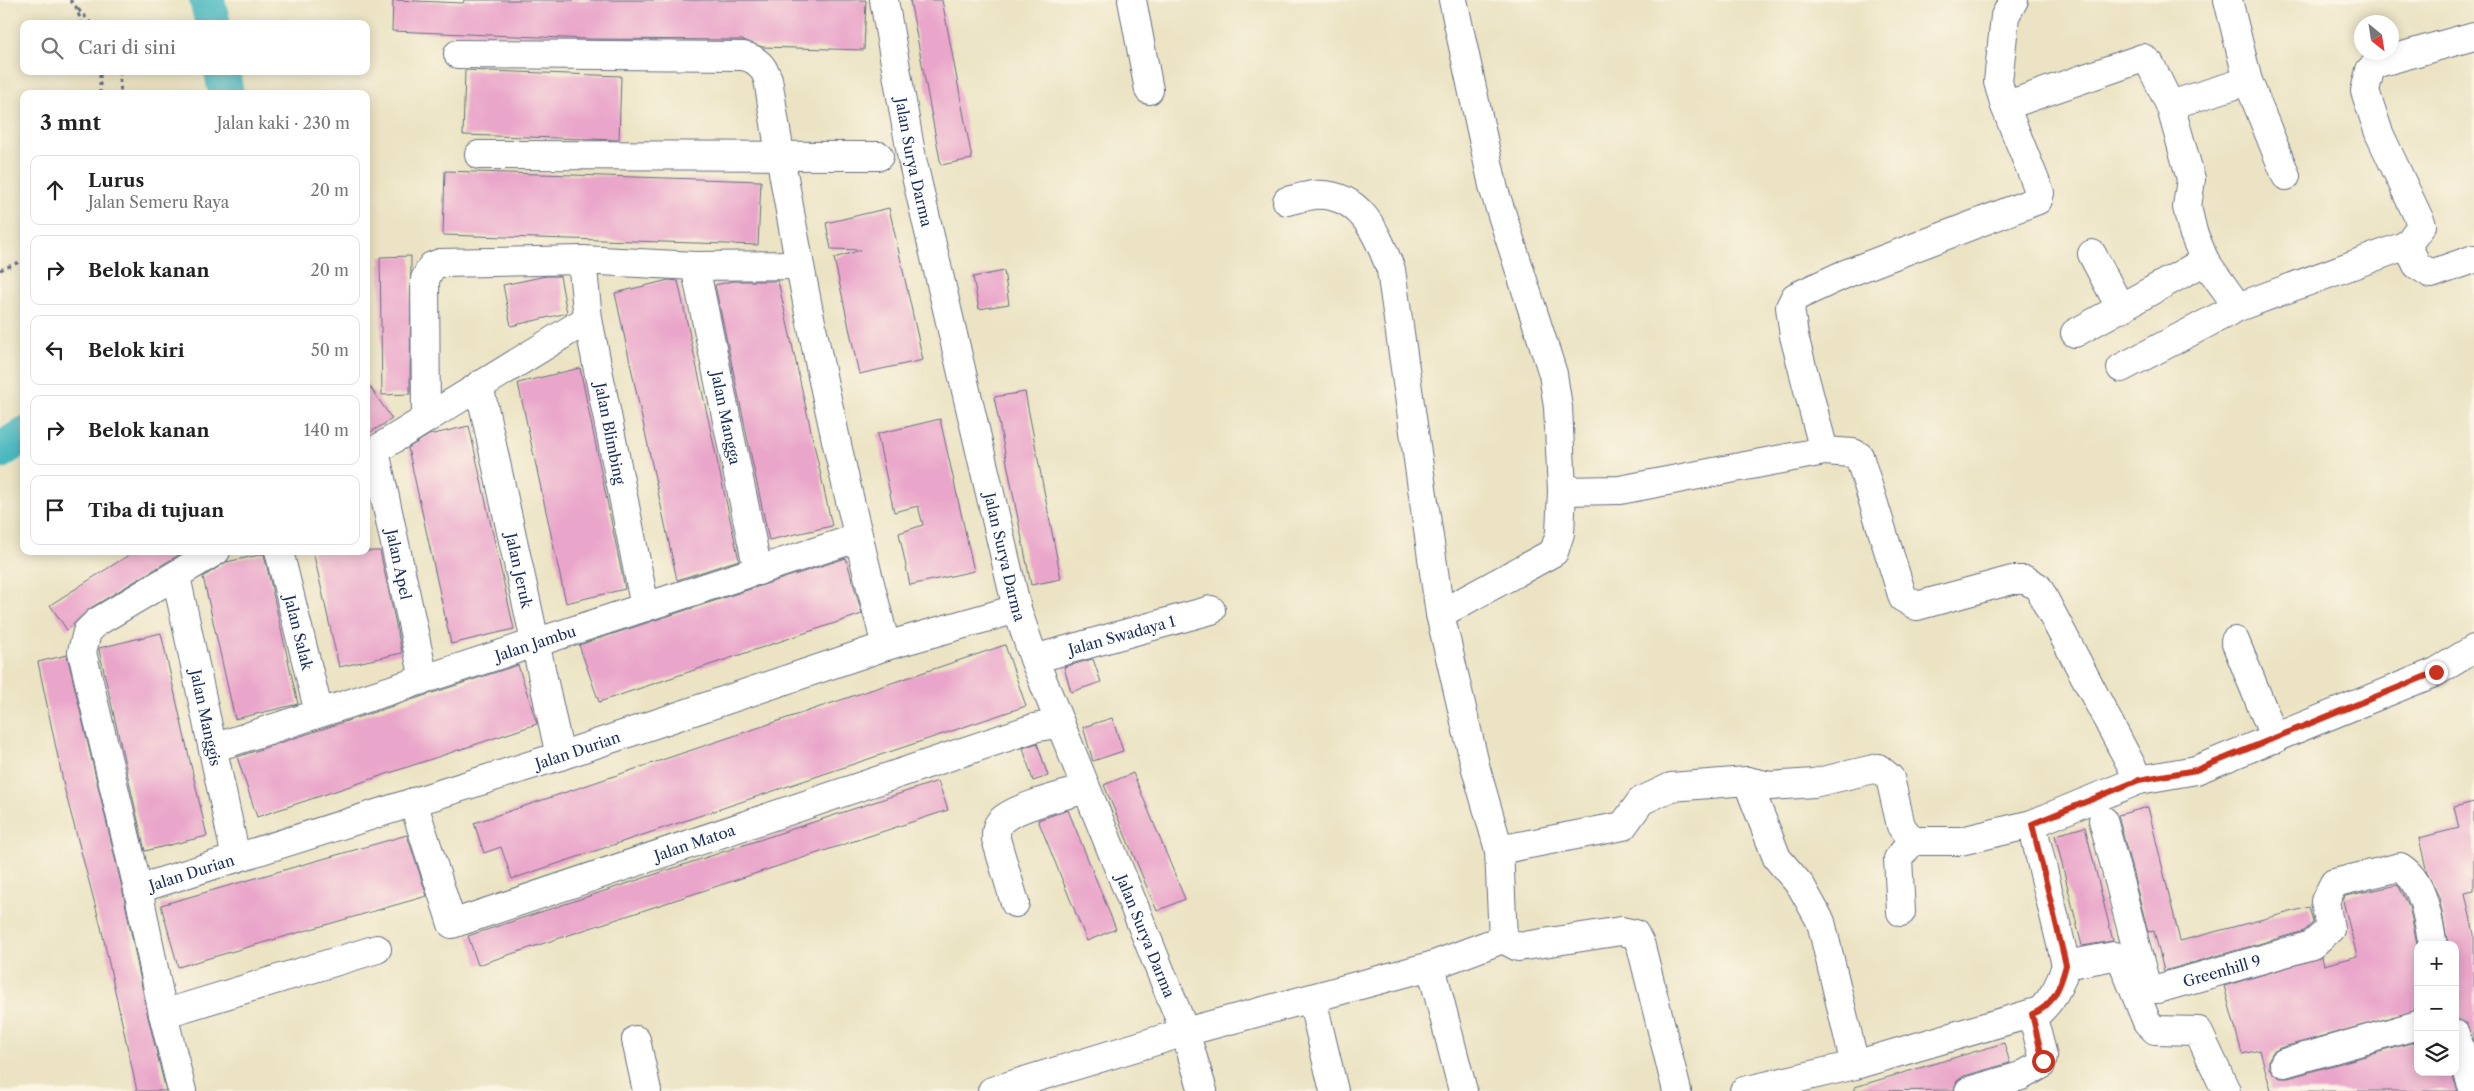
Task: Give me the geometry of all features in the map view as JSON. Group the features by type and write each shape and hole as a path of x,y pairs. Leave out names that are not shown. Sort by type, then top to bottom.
{"street":[{"name":"Jalan Surya Darma","path":"884,0 912,159 1017,609 1034,659 1185,1032 1204,1091"},
{"path":"1132,0 1149,90"},
{"path":"1440,614 1554,552 1560,533 1562,491 1558,407 1553,374 1494,190 1453,0"},
{"path":"1824,451 1794,336 1790,307 1795,297 1814,287 2038,200 2040,193 2004,106 1998,82 2005,16 2014,0"},
{"path":"2228,0 2248,81 2286,176"},
{"path":"2121,368 2238,307 2406,246 2422,225 2379,133 2365,91 2370,70 2378,63 2474,36"},
{"path":"458,54 743,56 753,58 763,67 768,79 798,265 857,538 886,646"},
{"path":"2004,106 2143,58 2150,64 2170,105 2191,179 2187,207 2193,232 2205,261 2238,307"},
{"path":"2170,105 2248,81"},
{"path":"479,156 780,154 879,156"},
{"path":"1287,201 1314,195 1340,199 1361,212 1378,234 1391,270 1440,614 1476,769 1499,850 1503,939"},
{"path":"2406,246 2417,265 2431,274 2474,259"},
{"path":"2092,254 2121,309"},
{"path":"426,419 424,278 432,266 440,263 582,260 695,266 798,265"},
{"name":"Jalan Blimbing","path":"582,260 588,319 645,607"},
{"path":"2075,333 2205,261"},
{"name":"Jalan Mangga","path":"695,266 758,571"},
{"path":"371,453 588,319"},
{"name":"Jalan Jeruk","path":"479,386 560,756"},
{"path":"1562,491 1620,490 1824,451 1853,453 1859,456 1903,598 1910,604 1917,606 2012,580 2026,580 2038,587 2139,780"},
{"name":"Jalan Apel","path":"371,453 424,679"},
{"name":"Jalan Jambu","path":"212,748 857,538"},
{"path":"182,1091 163,1014 138,889 82,652 83,641 87,632 97,622 210,555"},
{"name":"Jalan Salak","path":"280,555 319,713"},
{"name":"Jalan Manggis","path":"176,576 236,858"},
{"name":"Jalan Durian","path":"138,889 560,756 886,646 1017,609"},
{"name":"Jalan Swadaya 1","path":"1034,659 1211,610"},
{"path":"2235,641 2275,739"},
{"path":"1912,841 1960,841 2032,824 2139,780 2196,770 2436,672 2474,649"},
{"name":"Jalan Matoa","path":"413,802 452,924 1034,728 1060,723"},
{"path":"1499,850 1623,826 1640,801 1671,788 1748,781 1770,786 1814,783 1878,768 1890,778 1901,826 1912,841"},
{"path":"1748,781 1777,858 1801,886 1821,922 1855,1065"},
{"path":"1014,903 996,839 996,829 1001,821 1015,811 1086,789"},
{"name":"Greenhill 9","path":"2102,820 2145,981 2151,988 2157,989 2312,945 2330,928 2325,901 2334,883 2400,867 2411,874 2418,886 2432,941"},
{"path":"1744,1091 1855,1065 2032,1014 2040,1011 2050,1002 2061,982 2066,965 2032,824"},
{"path":"1902,912 1898,859 1912,841"},
{"path":"992,1091 1185,1032 1431,966 1503,939 1518,947 1621,931 1635,934 1642,946 1676,1091"},
{"path":"163,1014 377,949"},
{"path":"2066,965 2114,956 2121,958 2147,1022 2155,1030 2198,1031 2226,1091"},
{"path":"1431,966 1463,1091"},
{"path":"1312,999 1334,1091"},
{"path":"1969,1091 2023,1084 2038,1069 2043,1061 2032,1014"},
{"path":"2284,1062 2414,1026"},
{"path":"636,1040 647,1091"},
{"path":"2459,1046 2474,1091"}],"path":[{"path":"70,0 88,20"},
{"path":"76,7 81,20"},
{"path":"100,75 100,90"},
{"path":"119,75 121,90"},
{"path":"0,270 20,262"}],"building":[{"path":"393,0 463,3 464,0 866,0 864,50 762,47 743,40 589,39 392,31"},
{"path":"910,0 942,0 972,159 941,165"},
{"path":"465,70 621,76 619,140 463,135"},
{"path":"445,171 761,181 758,245 443,235"},
{"path":"889,208 923,360 859,374 834,258 861,250 831,249 826,223"},
{"path":"411,256 410,394 382,395 380,257"},
{"path":"1004,271 1009,304 979,309 973,277"},
{"path":"546,276 560,276 567,313 511,326 503,285"},
{"path":"669,280 678,281 739,560 677,580 615,293"},
{"path":"733,281 778,281 832,526 769,540 715,285"},
{"path":"580,368 625,589 566,603 518,383"},
{"path":"370,387 392,419 370,433"},
{"path":"1025,392 1061,579 1031,585 994,397"},
{"path":"940,419 974,571 910,585 899,533 923,525 918,506 894,512 877,434"},
{"path":"469,426 514,629 451,644 408,448 429,435"},
{"path":"370,551 380,551 402,653 339,667 314,555 370,555"},
{"path":"129,555 178,555 89,609 67,630 50,605"},
{"path":"264,555 298,704 235,719 203,577 226,562"},
{"path":"846,558 862,614 599,702 579,645"},
{"path":"161,633 207,836 145,851 99,648"},
{"path":"1005,645 1026,706 512,879 501,847 484,853 474,823"},
{"path":"67,655 123,892 148,1017 166,1091 137,1091 101,927 65,791 38,662"},
{"path":"1093,659 1101,682 1071,692 1064,667"},
{"path":"518,665 537,724 257,817 237,757"},
{"path":"1112,718 1123,751 1093,761 1083,727"},
{"path":"1037,743 1048,776 1033,781 1023,748"},
{"path":"1133,773 1185,899 1157,911 1104,785"},
{"path":"938,781 948,810 478,965 468,936"},
{"path":"2474,802 2474,891 2465,893 2474,934 2474,1042 2466,1023 2459,1020 2459,941 2447,941 2439,897 2427,873 2419,838 2459,828 2454,807"},
{"path":"2148,807 2180,941 2309,907 2313,923 2304,931 2164,971 2154,931 2148,932 2118,815"},
{"path":"1068,810 1116,929 1087,941 1038,820"},
{"path":"2085,827 2113,941 2082,946 2055,835"},
{"path":"407,835 427,896 178,967 161,905"},
{"path":"2398,885 2409,906 2416,941 2414,941 2414,1011 2280,1048 2273,1052 2269,1059 2269,1068 2280,1078 2288,1078 2414,1042 2414,1076 2452,1076 2458,1091 2271,1091 2260,1050 2242,1054 2224,986 2322,957 2324,965 2357,956 2343,901 2345,896"},
{"path":"2004,1043 2010,1063 1964,1076 1957,1081 1954,1090 1855,1091 1855,1087"}],"waterway":[{"path":"207,0 212,20"},
{"path":"223,75 225,90"},
{"path":"0,451 20,438"}],"route":[{"path":"2043,1061 2032,1014 2040,1011 2050,1002 2061,982 2066,965 2032,824 2139,780 2196,770 2436,672"}]}
